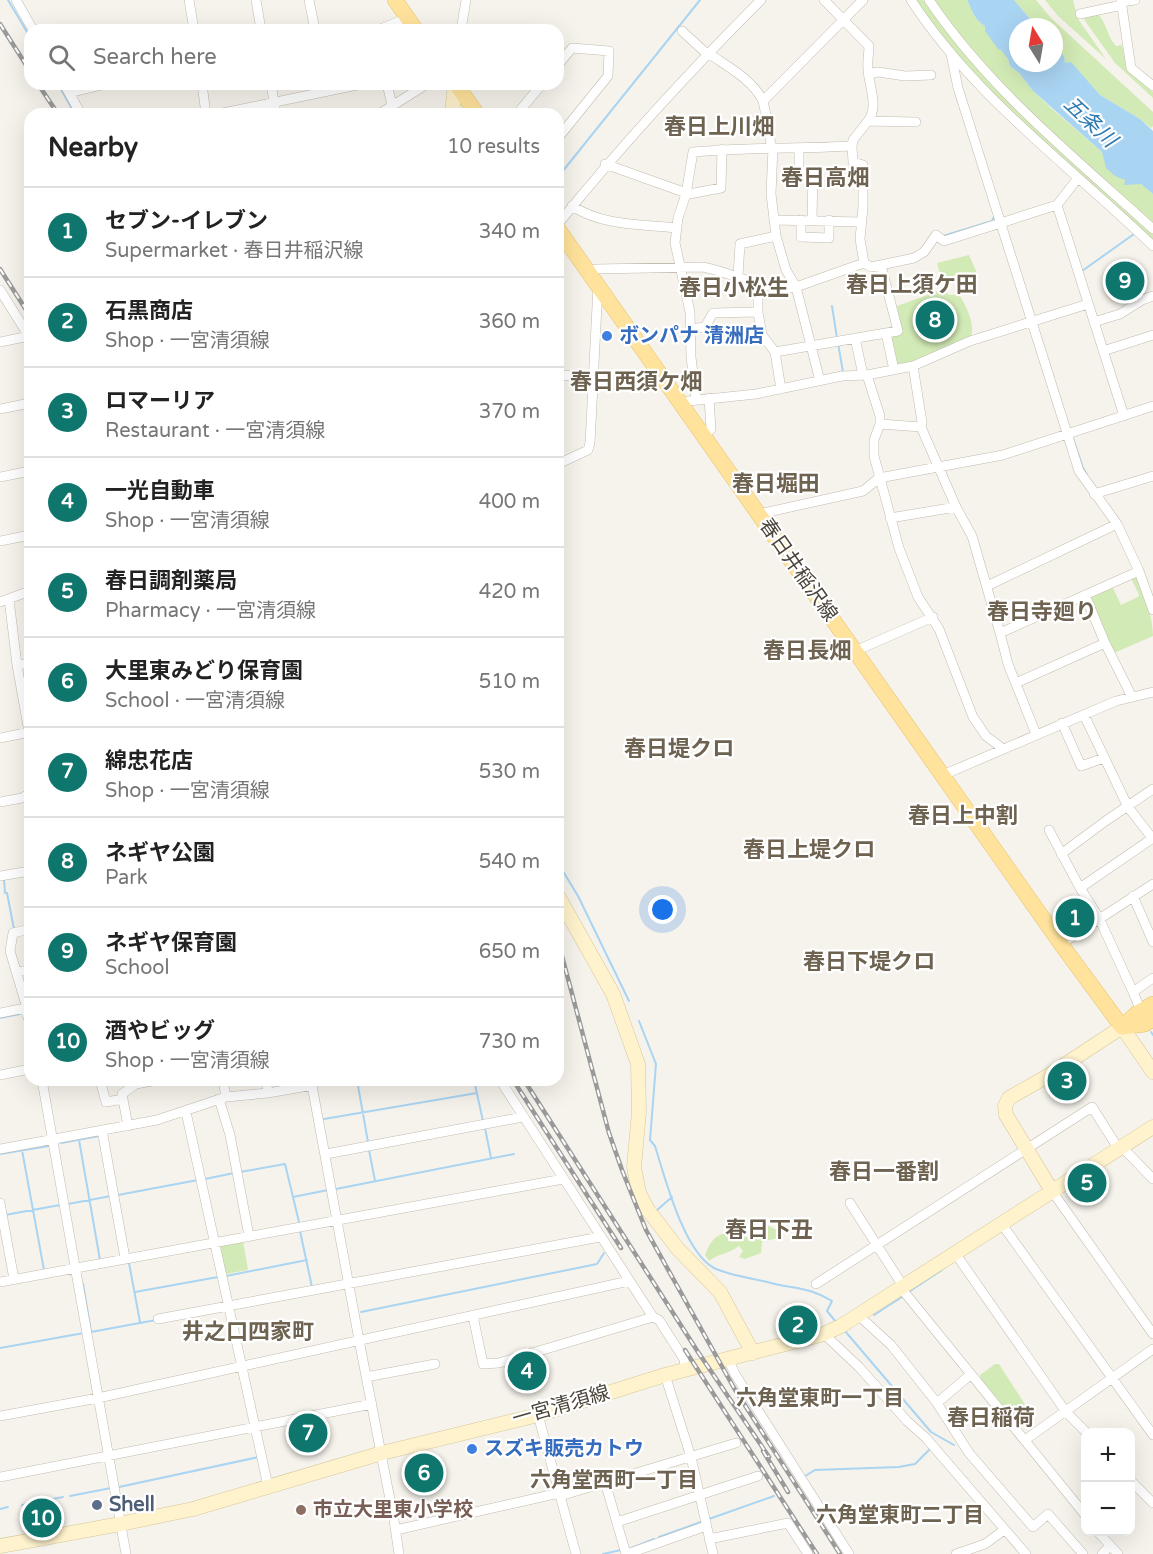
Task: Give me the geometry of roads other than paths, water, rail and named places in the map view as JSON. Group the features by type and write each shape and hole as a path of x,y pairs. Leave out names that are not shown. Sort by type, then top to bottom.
{"main road":[{"path":"395,0 412,24"},
{"path":"453,108 454,90"},
{"path":"459,90 473,108"},
{"name":"春日井稲沢線","path":"564,237 1060,944 1122,1027"},
{"path":"564,906 610,987 638,1064 639,1112 634,1167 639,1193 648,1210 678,1249 720,1292 753,1353"},
{"path":"1052,1191 1006,1115 1005,1106 1009,1098 1149,1012"},
{"path":"1122,1027 1153,1072"},
{"name":"一宮清須線","path":"0,1546 176,1513 382,1453 538,1415 665,1375 824,1334 858,1315 1153,1127"}],"street":[{"path":"16,0 30,24"},
{"path":"189,0 193,24"},
{"path":"255,0 260,24"},
{"path":"309,0 314,24"},
{"path":"462,24 466,0"},
{"path":"564,216 605,164 707,54 761,0"},
{"path":"824,0 869,46 868,74 872,92 872,116 853,140 852,146 853,162 863,165 860,239 864,263"},
{"path":"763,101 863,0"},
{"path":"911,0 951,54 1006,113 1153,246"},
{"path":"929,0 948,28 990,78 1153,229"},
{"path":"1080,14 1135,0"},
{"path":"1121,2 1131,68 1153,86"},
{"path":"682,31 707,54 745,79 758,92 763,101 772,147 771,194 776,236 786,270 796,287 820,381"},
{"path":"564,58 572,48 609,51 608,76 564,131"},
{"path":"951,54 958,87 1079,471 1117,524 1139,571 1153,610"},
{"path":"868,74 878,72 905,76 931,75"},
{"path":"68,90 78,108"},
{"path":"203,90 205,108"},
{"path":"272,90 275,108"},
{"path":"246,108 333,90"},
{"path":"388,90 393,108"},
{"path":"396,108 419,90"},
{"path":"526,108 538,90"},
{"path":"868,121 916,122"},
{"path":"696,399 691,357 690,312 675,243 676,228 686,194 693,152 772,147 852,146"},
{"path":"799,148 799,171 813,172 812,220"},
{"path":"605,164 686,194 721,188 722,149"},
{"path":"588,271 703,267 738,276 758,285 787,289 864,263 871,267 914,258 924,252 936,235 944,240 1057,205 1078,178"},
{"path":"1057,205 1124,416"},
{"path":"572,206 600,220 676,228"},
{"path":"774,220 861,222"},
{"path":"801,220 801,237 829,238 829,220"},
{"path":"738,276 740,244 776,236"},
{"path":"775,352 898,331 881,265"},
{"path":"758,285 758,312 762,336 775,352 781,389"},
{"path":"564,461 588,450 590,443 598,286"},
{"path":"0,290 24,329"},
{"path":"1094,322 1120,314 1153,296"},
{"path":"679,402 756,394 913,366 970,341 1089,304"},
{"path":"690,329 705,327 713,313 758,312"},
{"path":"886,333 894,370"},
{"path":"1103,351 1153,335"},
{"path":"0,342 24,338"},
{"path":"855,338 880,416 880,424 874,440 874,456 899,549 918,597 933,617 973,717 986,736 1002,748"},
{"path":"913,366 921,427 956,507 972,536 1008,664 1036,734"},
{"path":"564,375 593,377"},
{"path":"704,437 711,429 709,398"},
{"path":"0,409 24,404"},
{"path":"759,514 863,491 879,478 1003,454 1153,406"},
{"path":"880,424 921,427"},
{"path":"0,477 24,472"},
{"path":"1094,494 1153,476"},
{"path":"891,518 956,507"},
{"path":"987,586 1117,524"},
{"path":"0,541 24,536"},
{"path":"1000,633 1139,571"},
{"path":"24,593 5,600 24,704"},
{"path":"1085,595 1105,643 1132,697"},
{"path":"855,651 933,617"},
{"path":"1016,683 1105,643"},
{"path":"17,665 24,664"},
{"path":"943,775 1116,701 1153,692"},
{"path":"1080,888 1153,838 1128,807 1083,715"},
{"path":"1062,723 1081,766 1104,758"},
{"path":"0,738 24,733"},
{"path":"1061,854 1153,789"},
{"path":"0,802 24,797"},
{"path":"1049,830 1099,918 1133,992 1149,1012"},
{"path":"0,876 24,872"},
{"path":"1060,944 1153,884"},
{"path":"1133,896 1153,942"},
{"path":"24,930 13,933 5,951 16,972 24,998"},
{"path":"16,972 24,971"},
{"path":"1133,992 1153,978"},
{"path":"0,1013 24,1009"},
{"path":"0,1075 24,1070"},
{"path":"43,1086 126,1554"},
{"path":"102,1086 106,1102 123,1099"},
{"path":"128,1126 122,1094 133,1086"},
{"path":"223,1086 223,1098 249,1236"},
{"path":"267,1086 268,1093"},
{"path":"0,1149 158,1120 223,1098 268,1093 299,1086"},
{"path":"313,1086 399,1554"},
{"path":"504,1086 629,1281 653,1317 659,1320 684,1359 685,1370"},
{"path":"816,1284 1092,1107 1120,1147 1153,1179"},
{"path":"186,1112 268,1486"},
{"path":"326,1154 523,1117"},
{"path":"102,1130 125,1258"},
{"path":"0,1282 563,1179"},
{"path":"1052,1191 1153,1334"},
{"path":"0,1203 14,1279"},
{"path":"850,1203 902,1287 1081,1510"},
{"path":"1002,1222 1153,1435"},
{"path":"158,1319 600,1237"},
{"path":"955,1253 1066,1412 1082,1428"},
{"path":"0,1416 98,1398 629,1281"},
{"path":"858,1315 891,1345 937,1403 969,1453 1033,1527 1048,1514 1083,1554"},
{"path":"473,1316 483,1364 499,1363 653,1317"},
{"path":"824,1334 859,1367 907,1421 926,1438 1026,1554"},
{"path":"1025,1440 1153,1349"},
{"path":"728,1359 735,1374 849,1554"},
{"path":"366,1377 435,1364"},
{"path":"937,1403 970,1374"},
{"path":"665,1375 691,1457 713,1554"},
{"path":"0,1477 372,1404"},
{"path":"538,1415 576,1554"},
{"path":"396,1530 560,1494 736,1443"},
{"path":"617,1522 758,1476"},
{"path":"605,1482 626,1554 706,1526"},
{"path":"1133,1482 1153,1503"},
{"path":"709,1539 788,1523 808,1554"},
{"path":"956,1554 985,1544 1004,1530"},
{"path":"1102,1536 1119,1554"},
{"path":"1101,1554 1110,1545"}],"water":[{"path":"967,0 1014,0 1029,18 1009,18 1009,62 985,31 985,26 976,18"},
{"name":"五条川","path":"1063,55 1065,63 1071,62 1100,95 1140,119 1153,131 1153,194 1141,184 1124,185 1125,180 1115,176 1106,168 1102,152 1033,91 1019,73 1063,72"}],"waterway":[{"path":"8,0 24,27"},
{"path":"564,170 700,0"},
{"path":"61,90 72,108"},
{"path":"943,236 992,221 994,217"},
{"path":"1082,271 1134,234"},
{"path":"832,306 837,338"},
{"path":"838,343 843,372"},
{"path":"1073,438 1087,475"},
{"path":"564,873 578,896 629,1001"},
{"path":"4,879 14,929"},
{"path":"0,1018 20,1014"},
{"path":"639,1021 656,1064 650,1140 655,1146 677,1213 694,1247 703,1259 720,1271 824,1296 832,1301 827,1311 836,1322"},
{"path":"358,1086 368,1142"},
{"path":"475,1086 483,1121"},
{"path":"324,1119 477,1093"},
{"path":"485,1128 491,1158"},
{"path":"61,1143 99,1136"},
{"path":"79,1140 100,1260"},
{"path":"0,1154 49,1146"},
{"path":"22,1150 44,1270"},
{"path":"369,1150 375,1181"},
{"path":"336,1189 514,1154"},
{"path":"240,1172 285,1164 299,1222"},
{"path":"205,1179 234,1173"},
{"path":"118,1195 198,1180"},
{"path":"293,1197 328,1190"},
{"path":"68,1204 111,1196"},
{"path":"656,1211 672,1197"},
{"path":"5,1215 60,1205"},
{"path":"300,1231 312,1287"},
{"path":"361,1312 597,1264 604,1253"},
{"path":"226,1276 307,1260"},
{"path":"129,1263 140,1322"},
{"path":"910,1291 942,1270"},
{"path":"135,1292 218,1277"},
{"path":"83,1284 91,1332"},
{"path":"874,1315 902,1297"},
{"path":"91,1332 156,1320"},
{"path":"845,1331 931,1432 954,1445"},
{"path":"0,1348 84,1333"},
{"path":"805,1476 815,1470 899,1467 915,1464 930,1449"},
{"path":"119,1487 259,1457"},
{"path":"70,1496 111,1488"},
{"path":"709,1519 774,1496"},
{"path":"22,1505 63,1497"},
{"path":"0,1509 8,1507"},
{"path":"659,1537 701,1522"},
{"path":"629,1549 654,1539"},
{"path":"603,1554 621,1550"}],"railway":[{"path":"0,24 24,62"},
{"path":"42,90 54,108"},
{"path":"0,269 24,307"},
{"path":"564,964 609,1133 646,1230 734,1388 840,1554"},
{"path":"517,1086 621,1248"},
{"path":"528,1086 698,1352 769,1457"},
{"path":"685,1350 817,1554"},
{"path":"763,1451 788,1492"}],"place":[{"name":"ネギヤ保育園","path":"1125,281"},
{"name":"ネギヤ公園","path":"935,320"},
{"name":"ボンパナ 清洲店","path":"607,336"},
{"name":"セブン-イレブン","path":"1075,918"},
{"name":"ロマーリア","path":"1067,1081"},
{"name":"春日調剤薬局","path":"1087,1183"},
{"name":"石黒商店","path":"798,1325"},
{"name":"一光自動車","path":"527,1371"},
{"name":"綿忠花店","path":"308,1433"},
{"name":"スズキ販売カトウ","path":"472,1449"},
{"name":"大里東みどり保育園","path":"424,1473"},
{"name":"Shell","path":"97,1505"},
{"name":"市立大里東小学校","path":"301,1510"},
{"name":"酒やビッグ","path":"42,1518"}],"district":[{"name":"春日上川畑","path":"719,127"},
{"name":"春日高畑","path":"825,178"},
{"name":"春日上須ケ田","path":"912,285"},
{"name":"春日小松生","path":"734,288"},
{"name":"春日西須ケ畑","path":"636,382"},
{"name":"春日堀田","path":"776,484"},
{"name":"春日寺廻り","path":"1042,612"},
{"name":"春日長畑","path":"807,651"},
{"name":"春日堤クロ","path":"679,749"},
{"name":"春日上中割","path":"963,816"},
{"name":"春日上堤クロ","path":"809,850"},
{"name":"春日下堤クロ","path":"869,962"},
{"name":"春日一番割","path":"884,1172"},
{"name":"春日下丑","path":"769,1230"},
{"name":"井之口四家町","path":"248,1332"},
{"name":"六角堂東町一丁目","path":"820,1398"},
{"name":"春日稲荷","path":"991,1418"},
{"name":"六角堂西町一丁目","path":"614,1480"},
{"name":"六角堂東町二丁目","path":"900,1515"}]}
